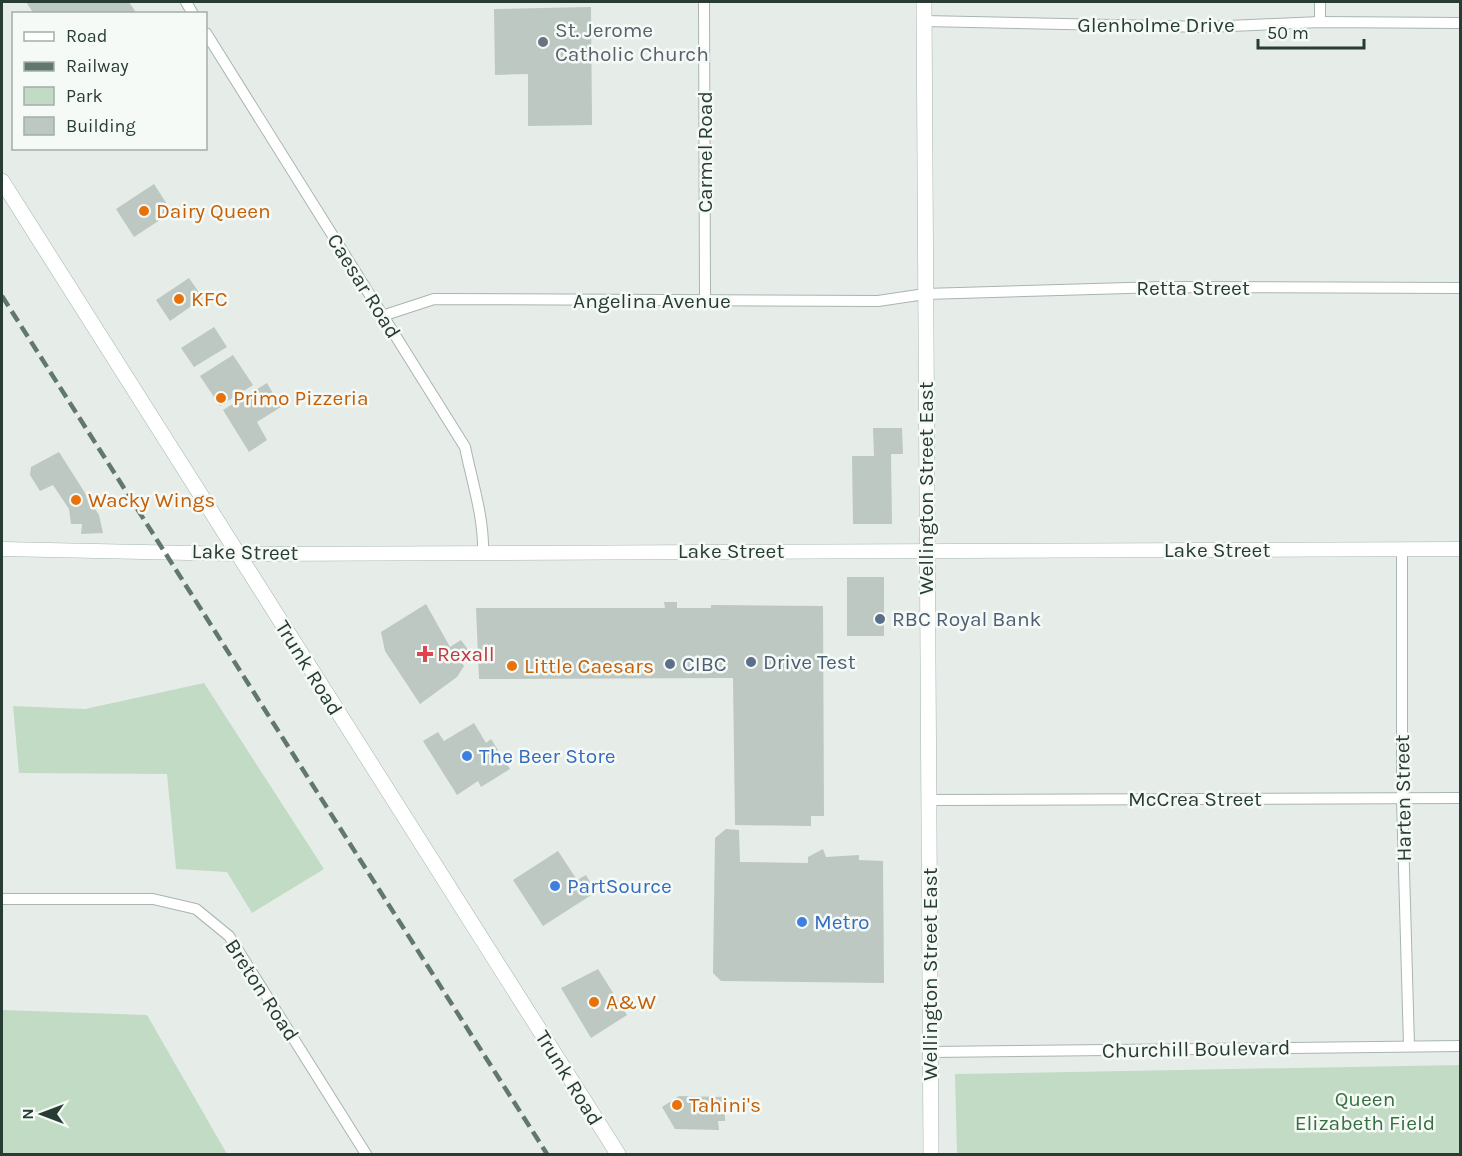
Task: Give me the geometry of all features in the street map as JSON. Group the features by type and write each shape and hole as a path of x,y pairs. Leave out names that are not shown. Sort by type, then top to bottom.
{"main road":[{"name":"Wellington Street East","path":"924,2 931,1155"},
{"name":"Trunk Road","path":"2,181 618,1155"}],"street":[{"name":"Carmel Road","path":"704,2 705,302"},
{"path":"1320,2 1320,22"},
{"name":"Glenholme Drive","path":"924,21 1207,27 1320,22 1461,22"},
{"name":"Caesar Road","path":"207,35 465,447 478,513 484,524 483,552"},
{"name":"Retta Street","path":"925,294 1162,288 1461,288"},
{"name":"Angelina Avenue","path":"382,316 434,299 878,301 925,294"},
{"name":"Lake Street","path":"2,549 236,554 1461,549"},
{"name":"Harten Street","path":"1402,549 1402,799 1409,1046"},
{"name":"McCrea Street","path":"929,800 1461,798"},
{"name":"Breton Road","path":"2,899 153,899 196,909 229,936 366,1155"},
{"name":"Churchill Boulevard","path":"931,1052 1461,1046"}],"green space":[{"path":"204,683 324,869 252,913 227,872 176,869 167,774 19,773 13,706 85,709"},
{"path":"2,1010 147,1015 227,1154 2,1154"},
{"name":"Queen Elizabeth Field","path":"1460,1065 1460,1154 957,1154 955,1074"}],"building":[{"path":"26,2 129,2 136,12 33,12"},
{"name":"St. Jerome Catholic Church","path":"591,7 592,125 528,126 528,74 495,75 494,9"},
{"name":"Dairy Queen","path":"154,184 172,212 134,237 116,209"},
{"name":"KFC","path":"189,278 203,298 170,321 156,300"},
{"path":"214,327 227,347 194,367 181,348"},
{"path":"233,355 253,385 220,406 200,376"},
{"path":"267,383 281,407 257,422 267,440 249,452 223,410"},
{"path":"873,428 902,428 903,454 891,454 892,524 853,524 852,456 874,456"},
{"name":"Wacky Wings","path":"59,452 99,515 103,533 81,534 82,524 71,524 69,509 53,485 40,491 30,475 31,467"},
{"path":"847,577 884,577 884,636 847,636"},
{"path":"664,602 677,602 677,608 711,608 711,605 823,606 824,816 811,816 811,826 735,825 733,678 479,679 476,608 665,608"},
{"name":"Rexall","path":"426,604 450,647 461,640 469,651 458,657 464,666 457,677 420,704 385,651 381,632"},
{"name":"The Beer Store","path":"474,723 486,743 491,739 510,769 481,787 478,781 457,795 423,741 438,732 444,741"},
{"path":"726,829 739,830 740,862 808,863 808,857 823,849 826,857 859,855 859,860 883,861 884,983 721,981 713,973 715,838"},
{"name":"PartSource","path":"558,851 577,880 586,875 596,892 543,926 513,880"},
{"name":"A&W","path":"598,969 627,1015 591,1038 561,988"},
{"path":"679,1096 725,1097 725,1121 718,1121 719,1130 675,1129 662,1107"}],"railway":[{"path":"2,296 547,1154"}],"place":[{"name":"St. Jerome Catholic Church","path":"543,42"},
{"name":"Dairy Queen","path":"144,211"},
{"name":"KFC","path":"179,299"},
{"name":"Primo Pizzeria","path":"221,398"},
{"name":"Wacky Wings","path":"76,500"},
{"name":"RBC Royal Bank","path":"880,619"},
{"name":"Rexall","path":"425,654"},
{"name":"Drive Test","path":"751,662"},
{"name":"CIBC","path":"670,664"},
{"name":"Little Caesars","path":"512,666"},
{"name":"The Beer Store","path":"467,756"},
{"name":"PartSource","path":"555,886"},
{"name":"Metro","path":"802,922"},
{"name":"A&W","path":"594,1002"},
{"name":"Tahini's","path":"677,1105"}]}
